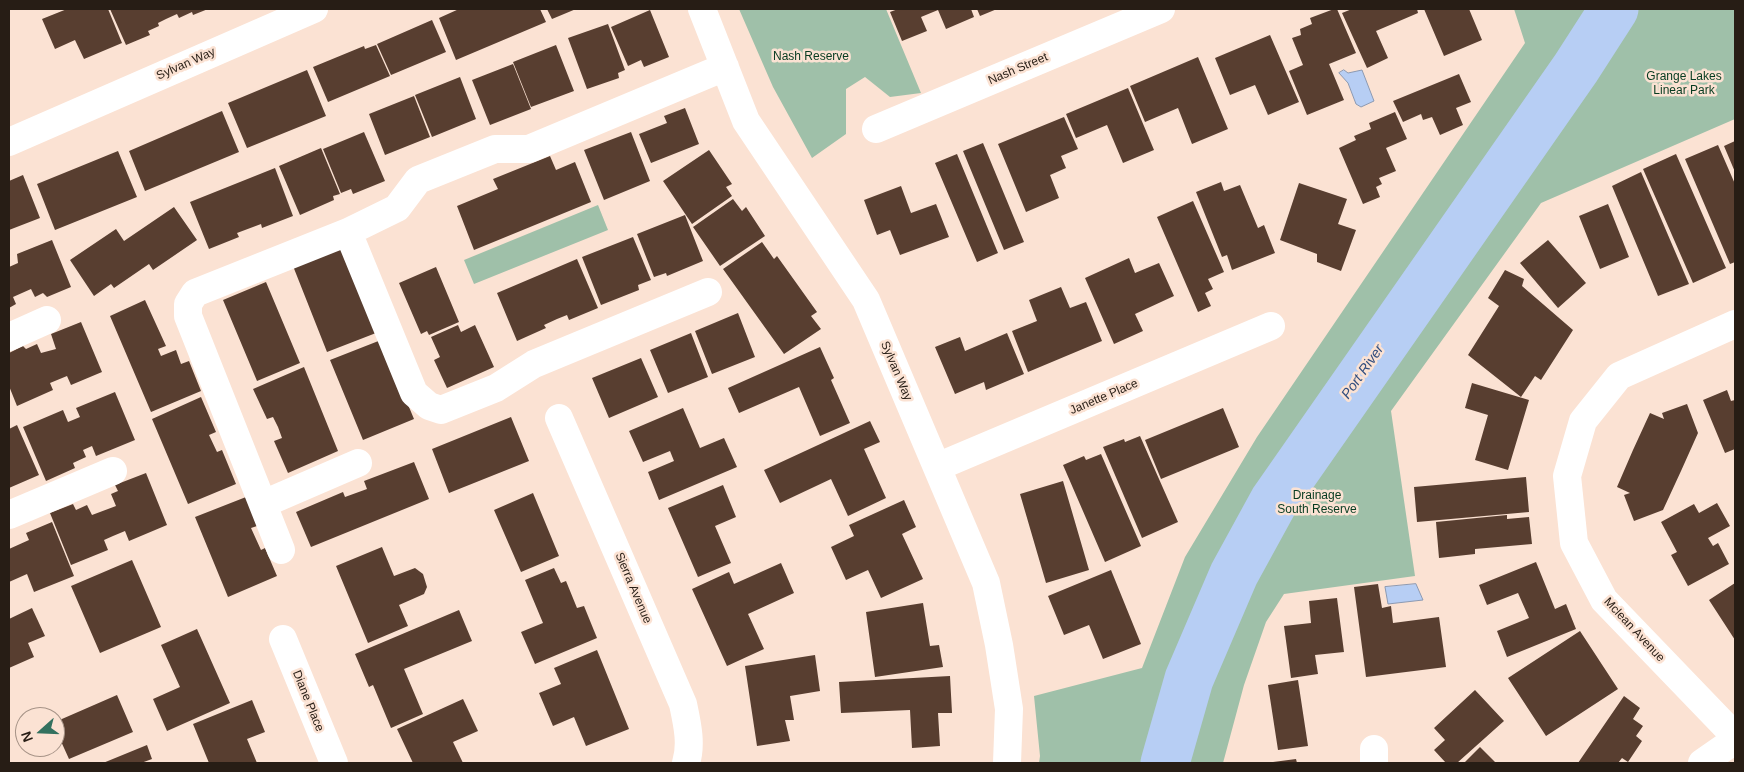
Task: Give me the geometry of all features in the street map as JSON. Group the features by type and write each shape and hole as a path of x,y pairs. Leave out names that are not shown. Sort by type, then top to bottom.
{"street":[{"name":"Sylvan Way","path":"9,142 314,9"},
{"name":"Sylvan Way","path":"702,9 746,121 866,300 986,583 999,645 1009,709 1007,763"},
{"name":"Nash Street","path":"876,129 1161,9"},
{"path":"281,550 188,316 188,304 195,292 348,232 397,208 418,180 495,149 529,149 725,67"},
{"path":"348,232 414,393 429,406 441,410 496,388 534,364 708,292"},
{"path":"9,337 46,320"},
{"name":"Mclean Avenue","path":"1735,324 1619,376 1583,421 1567,476 1574,543 1604,600 1735,738"},
{"name":"Janette Place","path":"937,467 1271,326"},
{"name":"Sierra Avenue","path":"559,418 683,704 688,729 686,763"},
{"path":"263,504 358,463"},
{"path":"9,515 113,471"},
{"name":"Diane Place","path":"283,639 334,763"},
{"path":"1702,763 1735,738"}],"green space":[{"name":"Nash Reserve","path":"739,9 886,9 921,93 890,97 865,77 846,89 846,134 812,158 773,87"},
{"name":"Drainage South Reserve","path":"1514,9 1735,9 1735,119 1541,203 1391,411 1415,576 1284,594 1266,622 1244,685 1223,763 1039,763 1040,756 1034,696 1142,668 1185,557 1257,437 1525,43"},
{"path":"598,205 608,230 474,284 464,260"}],"water":[{"path":"1344,70 1348,73 1362,70 1374,101 1361,107 1356,104 1348,83 1339,73"},
{"path":"1416,584 1423,600 1388,604 1385,587"}],"building":[{"path":"67,9 108,9 122,43 84,59 75,40 55,49 42,19"},
{"path":"110,9 208,9 193,15 192,12 179,18 177,14 158,23 159,26 148,31 150,35 126,45"},
{"path":"459,9 540,9 546,22 456,60 439,18"},
{"path":"547,9 576,9 552,19"},
{"path":"898,9 971,9 974,17 946,29 938,10 921,17 927,31 902,41 890,12"},
{"path":"977,9 997,9 980,16"},
{"path":"1337,9 1356,53 1329,64 1344,100 1307,115 1289,71 1303,65 1292,38 1301,35 1300,29 1312,24 1310,18"},
{"path":"1352,9 1417,9 1418,13 1376,31 1388,58 1367,68 1342,13"},
{"path":"1424,9 1469,9 1482,40 1444,56"},
{"path":"650,10 669,57 644,67 641,60 628,66 611,27"},
{"path":"432,20 446,52 391,75 377,44"},
{"path":"608,24 625,70 618,73 619,78 587,89 568,38"},
{"path":"1270,35 1299,102 1268,115 1255,85 1230,95 1215,58"},
{"path":"376,45 390,76 328,102 313,67 364,46 365,49"},
{"path":"556,45 574,91 531,107 513,62"},
{"path":"1198,57 1228,129 1192,144 1178,108 1145,122 1130,86"},
{"path":"513,64 531,109 490,125 472,80"},
{"path":"307,70 326,116 247,148 228,103"},
{"path":"1459,74 1471,102 1456,108 1463,125 1440,135 1432,117 1423,120 1421,114 1403,122 1393,101"},
{"path":"460,77 476,119 432,137 415,95"},
{"path":"1128,88 1154,150 1123,163 1107,125 1076,138 1066,114"},
{"path":"414,96 430,137 385,155 369,114"},
{"path":"685,108 699,144 651,163 639,134 667,123 664,116"},
{"path":"222,111 239,152 145,191 129,151"},
{"path":"1395,112 1407,139 1386,148 1396,171 1379,178 1382,184 1376,187 1380,197 1363,204 1339,148 1356,140 1354,136 1371,129 1369,123"},
{"path":"1064,117 1078,149 1061,156 1066,168 1050,175 1059,198 1026,212 998,144"},
{"path":"364,132 385,181 353,194 351,189 341,193 323,149"},
{"path":"631,132 650,181 604,200 584,150"},
{"path":"1735,141 1735,172 1724,146"},
{"path":"983,143 1024,242 1004,250 963,151"},
{"path":"1718,145 1735,184 1735,262 1730,264 1685,159"},
{"path":"321,148 340,194 333,196 334,200 300,215 279,166"},
{"path":"709,150 732,184 726,187 732,196 692,224 663,181"},
{"path":"118,151 137,197 55,230 37,184"},
{"path":"957,154 998,253 977,262 935,163"},
{"path":"1676,154 1726,268 1693,283 1643,169"},
{"path":"550,156 556,170 575,162 591,202 474,250 457,206 498,189 493,179"},
{"path":"275,168 293,216 262,228 261,224 237,233 239,237 209,249 190,202"},
{"path":"1641,172 1689,284 1658,296 1612,186"},
{"path":"23,175 40,218 9,230 9,181"},
{"path":"1221,182 1224,191 1240,185 1258,228 1264,225 1275,253 1232,270 1227,255 1222,257 1196,192"},
{"path":"1299,183 1347,199 1338,224 1356,230 1341,271 1317,262 1317,254 1280,240"},
{"path":"901,186 911,213 936,204 949,237 900,255 890,230 877,235 864,200"},
{"path":"733,199 742,211 746,207 765,236 720,266 693,227"},
{"path":"1193,201 1224,272 1208,279 1213,289 1205,293 1211,306 1198,312 1157,217"},
{"path":"1608,204 1629,257 1600,269 1579,216"},
{"path":"174,207 197,240 153,270 149,264 114,288 111,284 94,296 70,260 116,229 124,241"},
{"path":"685,215 703,261 667,276 666,273 654,277 637,234"},
{"path":"633,237 651,280 638,285 639,290 601,305 582,257"},
{"path":"52,240 71,287 47,297 43,293 35,297 31,289 13,297 16,304 9,308 9,267 18,263 17,254"},
{"path":"1548,240 1586,283 1558,308 1520,263"},
{"path":"762,242 774,259 777,256 817,312 811,316 821,329 784,354 723,269"},
{"path":"342,247 376,333 327,352 293,266"},
{"path":"1129,258 1135,273 1159,263 1174,296 1135,314 1143,331 1114,344 1085,278"},
{"path":"577,259 598,308 569,320 567,315 557,319 544,325 546,328 517,341 497,293"},
{"path":"436,267 459,322 429,335 427,331 421,334 399,283"},
{"path":"1505,270 1524,279 1522,286 1573,330 1541,380 1535,376 1521,397 1468,355 1499,306 1488,298"},
{"path":"266,282 300,363 257,381 223,300"},
{"path":"1061,287 1070,308 1086,302 1102,341 1028,372 1012,331 1037,321 1029,300"},
{"path":"145,300 166,346 158,349 161,356 176,350 181,364 189,361 201,391 151,412 110,316"},
{"path":"738,313 755,357 712,374 695,331"},
{"path":"81,322 102,372 71,385 67,376 50,383 53,390 17,406 9,386 9,353 23,346 26,349 37,344 41,353 56,349 51,334"},
{"path":"458,325 461,332 475,325 494,367 447,388 434,360 440,357 431,337"},
{"path":"691,333 708,377 668,393 650,350"},
{"path":"1007,333 1024,374 986,390 984,382 955,394 935,347 960,337 965,351"},
{"path":"381,340 414,419 363,440 330,360"},
{"path":"820,347 834,378 831,380 850,423 820,436 799,387 739,413 728,388"},
{"path":"641,358 658,397 609,418 592,378"},
{"path":"304,367 338,451 288,473 274,441 282,438 278,427 273,417 267,419 253,389"},
{"path":"1472,383 1529,400 1508,470 1475,460 1488,415 1465,408"},
{"path":"1727,390 1731,401 1735,400 1735,449 1725,453 1703,400"},
{"path":"115,392 135,440 96,456 92,446 83,450 86,457 73,463 75,468 46,481 23,427 63,410 68,422 80,417 76,408"},
{"path":"201,397 216,432 209,435 217,452 222,450 236,484 188,504 152,419"},
{"path":"1687,404 1698,433 1681,471 1663,510 1634,521 1624,495 1630,493 1617,487 1633,450 1650,413 1664,419 1662,413"},
{"path":"683,408 700,448 724,438 737,467 659,500 648,472 674,461 670,451 643,462 629,431"},
{"path":"1223,408 1239,447 1161,479 1145,440"},
{"path":"511,417 529,461 449,493 432,449"},
{"path":"870,421 880,442 864,449 886,498 848,516 831,479 780,503 764,470"},
{"path":"17,425 39,475 9,488 9,429"},
{"path":"1140,436 1178,522 1142,538 1103,447 1124,439 1125,442"},
{"path":"1101,454 1141,546 1105,562 1063,465 1084,456 1086,460"},
{"path":"414,462 429,499 311,547 296,512 343,492 345,497 367,489 364,481"},
{"path":"146,473 167,525 129,541 125,531 104,540 108,550 71,565 50,513 73,504 76,510 87,505 92,515 116,506 111,494 118,491 115,485"},
{"path":"1526,477 1529,512 1417,522 1414,487"},
{"path":"1063,481 1089,570 1046,583 1020,494"},
{"path":"723,485 736,517 715,526 731,563 698,577 668,508"},
{"path":"533,493 559,556 521,572 494,510"},
{"path":"246,497 257,526 251,528 261,550 265,548 277,576 228,597 195,517"},
{"path":"904,500 916,527 902,534 923,579 881,598 868,570 846,580 831,547 854,536 849,525"},
{"path":"1717,503 1730,526 1708,538 1713,546 1718,543 1729,564 1688,586 1671,555 1677,552 1661,522 1694,504 1699,513"},
{"path":"1507,515 1507,519 1529,517 1532,544 1475,549 1475,554 1439,558 1436,522"},
{"path":"52,522 74,576 34,592 27,574 9,582 9,549 29,540 26,533"},
{"path":"382,547 394,576 415,568 423,574 427,587 424,594 399,605 408,626 368,643 336,566"},
{"path":"132,560 161,627 100,653 71,586"},
{"path":"1536,562 1555,609 1566,604 1576,629 1507,657 1497,631 1529,618 1518,593 1487,605 1479,585"},
{"path":"781,563 794,593 748,614 764,649 727,666 692,589 729,572 734,584"},
{"path":"554,568 561,583 566,581 577,608 584,606 597,638 535,664 521,632 543,623 525,580"},
{"path":"1111,570 1141,644 1103,659 1089,625 1064,635 1048,596"},
{"path":"1735,583 1735,640 1709,600"},
{"path":"1378,584 1382,608 1391,606 1393,623 1439,617 1446,667 1366,677 1354,587"},
{"path":"1337,598 1344,652 1315,655 1318,674 1291,678 1284,626 1311,623 1309,601"},
{"path":"923,603 930,646 939,645 943,667 875,677 866,612"},
{"path":"32,608 45,636 28,643 34,657 9,668 9,619"},
{"path":"459,610 472,641 404,669 423,714 391,728 373,685 369,687 355,654"},
{"path":"197,629 230,703 167,731 153,699 180,687 161,645"},
{"path":"1580,631 1618,689 1546,736 1508,678"},
{"path":"597,650 629,729 586,746 574,717 553,726 539,693 561,684 554,668"},
{"path":"815,655 820,691 790,696 794,720 785,720 790,741 757,746 745,666"},
{"path":"950,676 952,713 938,713 940,746 912,748 910,710 841,713 839,682"},
{"path":"1298,680 1308,746 1278,750 1268,685"},
{"path":"1475,690 1504,721 1457,763 1446,763 1434,750 1445,740 1434,728"},
{"path":"117,695 133,732 69,759 65,750 65,718"},
{"path":"1624,696 1640,708 1633,719 1643,726 1636,736 1642,741 1628,762 1622,758 1618,763 1578,763"},
{"path":"463,699 478,731 453,742 463,763 413,763 397,729"},
{"path":"252,700 265,732 247,739 257,763 209,763 193,724"},
{"path":"147,745 152,759 141,763 103,763"},
{"path":"1480,747 1496,763 1464,763"},
{"path":"1296,759 1297,763 1273,763 1273,762"}],"waterway":[{"name":"Port River","path":"1165,763 1189,679 1234,574 1274,501 1576,68 1614,9"}],"park label":[{"name":"Grange Lakes Linear Park","path":"1684,84"}]}
